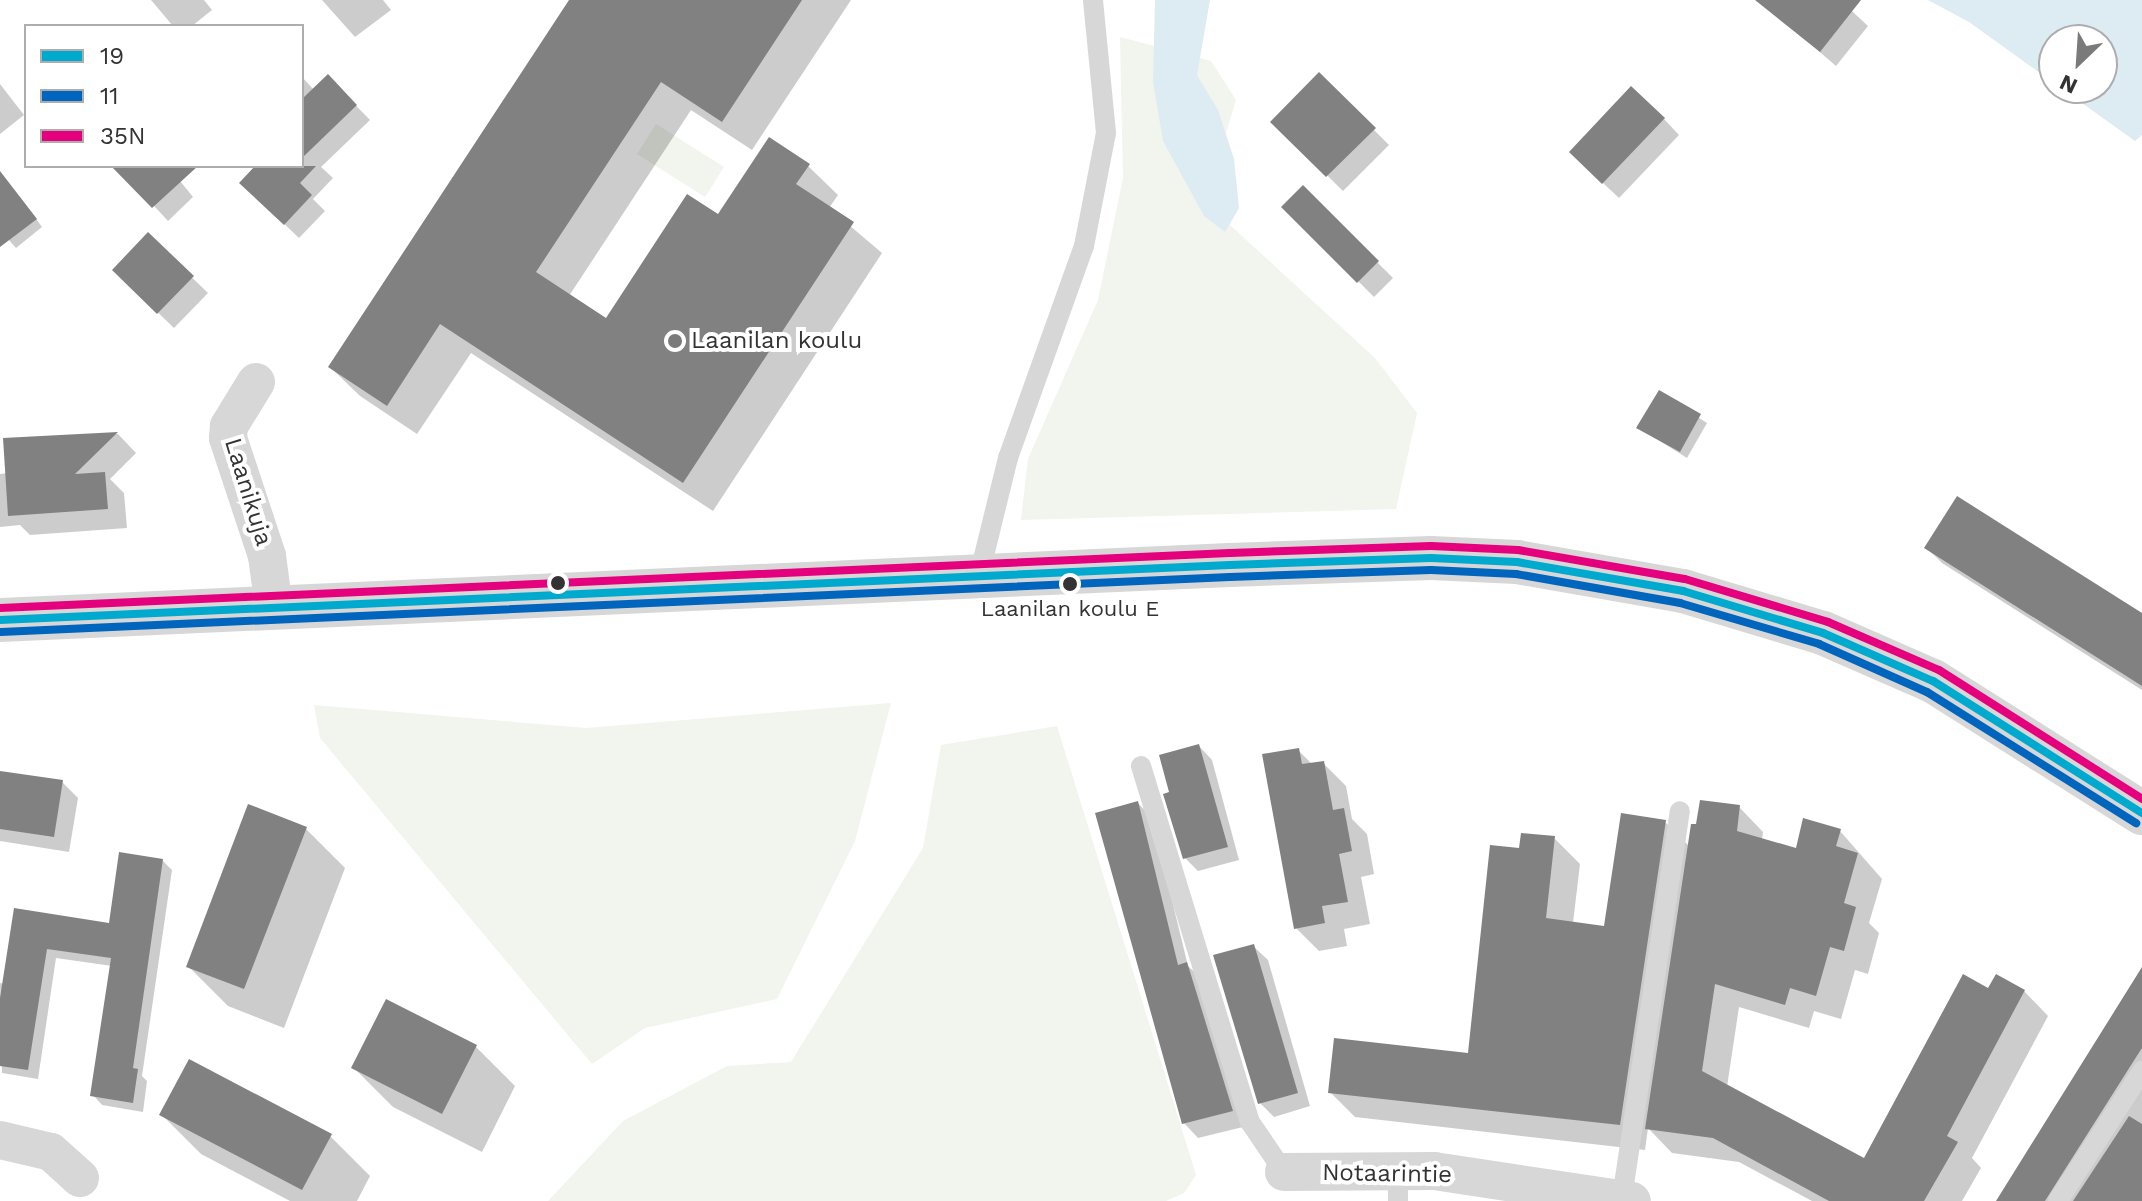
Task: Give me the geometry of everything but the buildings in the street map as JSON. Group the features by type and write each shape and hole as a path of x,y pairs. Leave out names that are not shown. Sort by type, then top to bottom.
{"street":[{"name":"Laanikuja","path":"256,382 229,426 228,438 267,556 274,608"},
{"path":"0,620 1431,558 1601,573 1823,633 1933,681 2142,813"},
{"path":"0,1140 51,1152 80,1178"},
{"name":"Notaarintie","path":"1284,1172 1398,1186 1434,1171 1627,1200"}],"lane":[{"path":"979,576 1008,458 1086,232 1106,133 1093,0"},
{"path":"1141,766 1250,1122 1284,1172"},
{"path":"1627,1200 1680,811"},
{"path":"2058,1201 2142,1071"}],"shaded area":[{"path":"1155,0 1210,0 1197,75 1218,110 1234,159 1239,208 1225,232 1204,216 1163,141 1153,82"},
{"path":"1928,0 2142,0 2142,135 2135,141 2083,104 2118,104 2118,24 2038,24 2038,72 1969,22"},
{"path":"1120,37 1211,61 1236,100 1205,202 1375,358 1417,413 1396,509 1021,520 1028,459 1098,300 1123,178"},
{"path":"656,124 724,167 705,197 637,154"},
{"path":"891,703 855,841 777,999 645,1028 592,1064 320,738 314,705 586,728"},
{"path":"1057,726 1196,1175 1184,1193 1166,1201 548,1201 623,1121 727,1066 791,1062 923,848 941,745"}],"transit line":[{"name":"35N","path":"0,608 1230,553 1431,546 1518,550 1685,579 1828,622 1939,670 2142,799"},
{"name":"19","path":"0,620 1230,565 1431,558 1517,562 1683,591 1823,633 1933,681 2142,813"},
{"name":"11","path":"1,632 1230,577 1431,570 1516,574 1680,603 1819,644 1927,692 2136,823"}],"place":[{"name":"Laanilan koulu","path":"675,341"},
{"name":"Laanilan koulu E","path":"1070,584"}]}
